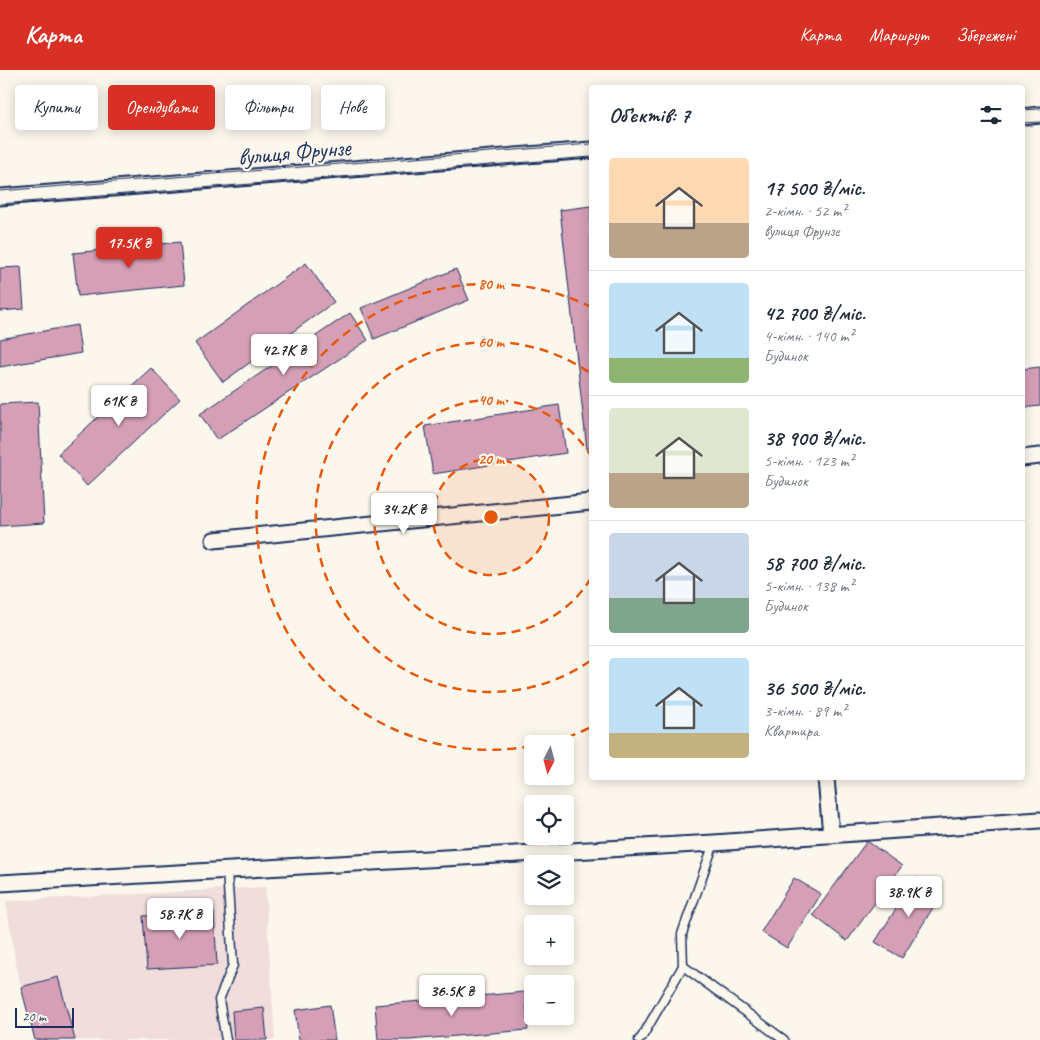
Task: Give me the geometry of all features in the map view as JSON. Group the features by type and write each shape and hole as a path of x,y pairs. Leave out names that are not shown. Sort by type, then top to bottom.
{"street":[{"path":"1025,117 1040,115"},
{"name":"вулиця Фрунзе","path":"0,197 589,150"},
{"path":"1025,458 1040,456"},
{"path":"214,540 589,502"},
{"path":"826,780 831,835"},
{"path":"0,884 831,835 1040,820"}],"lane":[{"path":"639,1040 683,966 682,934 714,842"},
{"path":"226,1040 219,1000 233,965 227,870"},
{"path":"683,966 784,1040"}],"shaded area":[{"path":"265,887 275,1040 37,1040 17,971 6,901"}],"building":[{"path":"589,206 589,448 587,449 560,210"},
{"path":"180,242 184,285 78,296 73,253"},
{"path":"306,263 334,302 223,382 195,343"},
{"path":"21,267 24,309 0,311 0,268"},
{"path":"456,269 469,300 374,339 361,308"},
{"path":"350,313 368,340 217,440 200,414"},
{"path":"77,325 81,353 0,367 0,339"},
{"path":"1040,367 1040,406 1025,408 1025,369"},
{"path":"151,368 180,399 87,486 58,454"},
{"path":"38,402 44,523 0,526 0,404"},
{"path":"559,405 566,453 433,474 425,426"},
{"path":"867,841 902,866 847,941 813,915"},
{"path":"916,877 942,893 902,958 875,942"},
{"path":"794,878 821,894 787,948 761,932"},
{"path":"214,912 217,965 147,969 143,916"},
{"path":"58,977 75,1040 35,1040 21,987"},
{"path":"524,992 524,1025 528,1025 528,1030 409,1040 378,1040 375,1005"},
{"path":"330,1005 335,1040 299,1040 295,1010"},
{"path":"264,1008 267,1040 234,1040 232,1011"}],"tram line":[{"path":"1025,110 1040,109"},
{"path":"1025,123 1040,122"},
{"path":"0,191 589,144"},
{"path":"0,204 589,157"}]}
